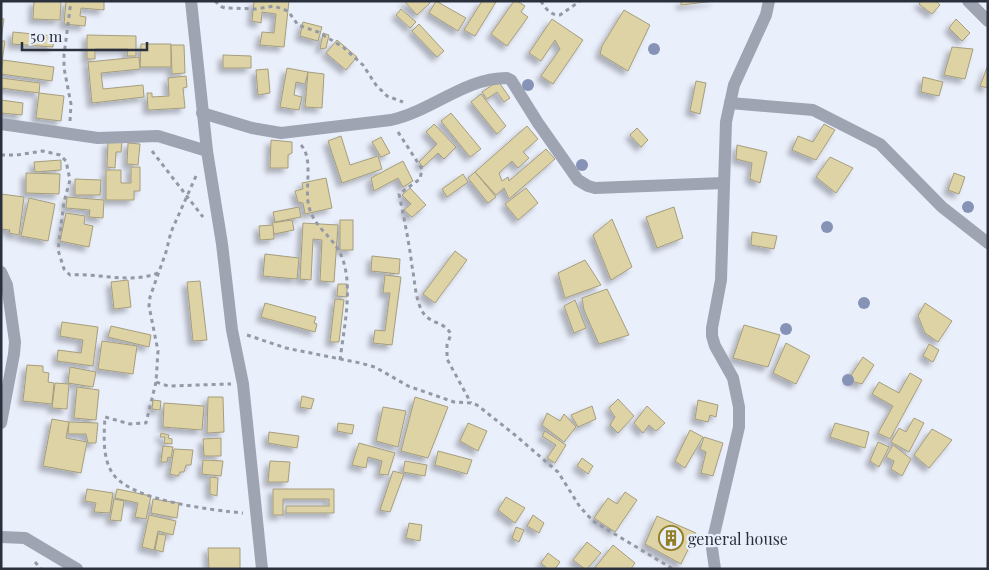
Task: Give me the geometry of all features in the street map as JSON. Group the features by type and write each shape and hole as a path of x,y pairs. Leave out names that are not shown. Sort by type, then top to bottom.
{"street":[{"path":"191,1 202,113 202,150 222,244 232,330 242,384 262,569"},
{"path":"715,569 712,548 713,539 739,427 740,415 734,378 715,346 712,336 721,280 726,122 734,85 766,15 769,1"},
{"path":"968,1 988,21"},
{"path":"202,113 252,128 282,133 406,117 471,84 507,78 511,80 538,123 578,180 588,186 595,188 724,183"},
{"path":"730,103 812,110 880,144 942,208 988,243"},
{"path":"1,124 110,139 158,136 202,150"},
{"path":"1,272 7,285 15,342 1,424"},
{"path":"3,534 25,538 77,569"}],"path":[{"path":"69,134 71,104 64,68 64,55 72,1"},
{"path":"215,1 226,8 256,9 274,6 288,11 298,25 318,32 343,47 363,65 387,96 423,109"},
{"path":"541,1 549,12 560,15 580,1"},
{"path":"391,120 422,169 420,179 399,194 413,268 415,290 418,294 421,308 427,318 447,327 450,334 447,359 471,403"},
{"path":"282,133 303,146 307,152 307,192 312,217 338,249 346,265 348,283 340,360"},
{"path":"140,136 188,196"},
{"path":"202,150 198,171 171,232 149,301 158,351 156,382 146,423 130,424 105,417 106,456 112,472 120,482 131,489 192,506 256,514"},
{"path":"1,155 18,155 43,151 60,155 66,161 70,180 64,202 58,250 64,269 70,276 81,274 134,278 149,277 159,273"},
{"path":"232,330 286,348 375,367 408,386 448,400 471,403 488,414 558,472 580,507 593,521 674,569"},
{"path":"156,382 168,386 242,384"}],"building":[{"path":"34,1 61,1 60,20 33,19"},
{"path":"66,1 104,1 104,10 81,8 80,16 86,17 85,26 64,24"},
{"path":"254,1 289,1 284,47 260,45 262,32 274,33 276,14 262,12 261,23 252,21"},
{"path":"404,1 428,1 430,3 417,15"},
{"path":"436,1 466,18 458,31 429,13"},
{"path":"482,1 496,2 475,36 464,30"},
{"path":"514,1 525,6 521,12 528,17 507,46 491,34"},
{"path":"681,1 715,1 681,5"},
{"path":"921,1 936,1 940,5 932,14 919,4"},
{"path":"401,9 416,22 410,28 396,15"},
{"path":"624,10 650,25 628,71 600,54 602,46"},
{"path":"1,18 4,19 1,39"},
{"path":"552,19 583,40 553,84 541,76 560,49 555,40 541,61 529,53"},
{"path":"956,19 970,33 962,41 949,28"},
{"path":"303,22 322,27 318,41 300,36"},
{"path":"419,24 444,51 437,57 412,31"},
{"path":"13,32 54,36 53,47 12,44"},
{"path":"323,33 329,35 326,48 320,49"},
{"path":"87,35 136,36 136,56 127,56 128,49 95,49 95,59 87,59"},
{"path":"337,40 357,57 346,70 326,53"},
{"path":"1,41 5,41 2,62 1,62"},
{"path":"141,44 171,44 171,67 140,67"},
{"path":"171,45 184,45 185,73 172,74"},
{"path":"952,47 973,49 965,79 944,75"},
{"path":"223,55 251,56 251,68 223,68"},
{"path":"139,57 140,69 101,73 103,89 143,85 144,97 92,103 88,62"},
{"path":"3,60 54,67 52,81 1,74"},
{"path":"988,65 988,88 980,86"},
{"path":"287,68 308,72 305,84 296,82 294,95 302,97 299,110 280,107"},
{"path":"268,69 270,93 258,95 256,70"},
{"path":"308,72 324,74 322,108 305,107"},
{"path":"186,76 187,87 183,88 185,108 148,110 147,93 152,93 152,97 169,96 168,78"},
{"path":"923,77 943,82 939,96 921,92"},
{"path":"1,78 40,83 39,93 1,88"},
{"path":"498,81 510,98 504,102 497,92 487,99 482,92"},
{"path":"696,81 706,83 700,114 690,111"},
{"path":"39,93 64,96 61,121 36,118"},
{"path":"481,94 506,126 497,134 471,102"},
{"path":"1,100 23,103 22,115 1,113"},
{"path":"451,113 481,149 470,157 441,121"},
{"path":"434,124 456,147 444,159 438,153 423,167 419,162 437,144 426,132"},
{"path":"824,124 835,130 816,160 792,150 798,136 813,142"},
{"path":"527,126 538,139 523,152 529,158 518,168 512,161 499,173 502,181 508,177 509,181 546,149 555,159 509,199 504,188 496,195 475,172"},
{"path":"637,128 648,140 641,147 630,135"},
{"path":"341,136 350,165 378,156 382,169 342,183 328,141"},
{"path":"381,137 390,153 381,157 372,142"},
{"path":"271,140 292,142 292,153 288,155 288,168 270,168"},
{"path":"108,142 122,142 121,152 116,152 115,168 107,167"},
{"path":"128,143 140,144 138,165 127,164"},
{"path":"737,145 767,152 760,183 750,179 752,163 736,159"},
{"path":"830,157 853,168 836,193 816,177"},
{"path":"61,160 61,170 35,172 34,162"},
{"path":"403,161 413,181 403,187 398,178 374,191 371,178"},
{"path":"131,167 140,167 140,191 134,191 134,200 106,200 106,170 121,170 121,183 131,183"},
{"path":"475,172 496,197 488,203 468,178"},
{"path":"26,173 60,174 59,194 26,193"},
{"path":"954,173 965,177 959,194 948,190"},
{"path":"463,174 468,182 447,197 442,189"},
{"path":"326,178 332,208 305,214 303,203 298,202 295,191 303,189 302,183"},
{"path":"75,179 101,180 100,195 75,195"},
{"path":"410,188 426,205 412,217 404,210 411,204 402,195"},
{"path":"526,188 538,203 518,220 505,204"},
{"path":"1,194 24,197 19,235 9,233 10,230 1,229"},
{"path":"67,197 104,200 103,218 89,217 90,210 66,208"},
{"path":"29,198 55,204 48,241 21,236"},
{"path":"299,207 301,217 275,222 273,212"},
{"path":"674,207 683,238 657,248 646,217"},
{"path":"66,213 85,216 84,224 93,226 89,247 60,241"},
{"path":"612,219 632,267 611,280 593,235"},
{"path":"292,220 294,230 274,234 272,223"},
{"path":"340,220 353,220 353,250 340,250"},
{"path":"303,223 338,225 334,282 320,281 322,240 313,239 311,280 300,279"},
{"path":"273,225 274,239 260,240 259,226"},
{"path":"752,232 777,236 774,249 751,245"},
{"path":"455,251 467,260 435,303 423,294"},
{"path":"265,254 299,258 297,279 263,276"},
{"path":"372,256 400,259 399,274 371,271"},
{"path":"585,260 601,285 565,298 558,273"},
{"path":"385,275 401,277 392,345 373,343 375,330 385,331 390,293 383,293"},
{"path":"128,280 131,307 114,309 111,282"},
{"path":"200,281 207,340 193,341 187,282"},
{"path":"338,284 347,284 347,297 337,296"},
{"path":"607,289 629,335 599,344 584,310 582,298"},
{"path":"335,299 344,300 339,342 330,342"},
{"path":"575,300 586,328 574,333 564,306"},
{"path":"265,303 316,317 314,323 317,324 315,332 261,317"},
{"path":"925,303 952,321 938,342 925,333 918,316"},
{"path":"62,322 98,327 93,366 57,361 58,350 81,353 83,340 60,336"},
{"path":"744,325 780,335 768,367 733,358"},
{"path":"111,326 151,335 149,347 108,337"},
{"path":"102,341 137,346 133,374 98,369"},
{"path":"786,343 810,356 796,384 773,373"},
{"path":"929,344 939,350 933,362 923,356"},
{"path":"863,357 874,365 862,384 848,380"},
{"path":"27,365 43,366 43,372 49,373 48,382 54,383 52,404 23,401"},
{"path":"70,367 96,372 93,387 68,383"},
{"path":"910,373 922,380 890,439 878,433 893,406 872,394 879,382 899,393"},
{"path":"55,383 69,384 67,409 52,408"},
{"path":"77,387 99,390 96,420 74,418"},
{"path":"302,396 314,399 311,409 300,407"},
{"path":"208,397 223,397 224,432 207,433"},
{"path":"415,397 448,407 428,458 401,451"},
{"path":"618,399 634,416 618,433 610,425 615,417 609,408"},
{"path":"153,400 161,401 160,410 152,409"},
{"path":"698,400 718,405 716,417 710,415 708,422 695,419"},
{"path":"164,403 204,406 202,430 163,427"},
{"path":"592,406 596,419 578,427 571,415"},
{"path":"647,406 665,423 656,431 649,425 643,433 634,423"},
{"path":"383,407 406,411 398,447 376,441"},
{"path":"547,413 560,421 564,414 576,427 564,442 542,425"},
{"path":"914,418 924,423 909,452 891,442 899,428 906,432"},
{"path":"52,419 69,422 66,438 87,442 81,473 43,466"},
{"path":"69,422 98,423 96,443 88,443 86,434 68,434"},
{"path":"338,423 354,425 352,434 337,431"},
{"path":"468,423 487,431 478,451 460,441"},
{"path":"835,423 869,432 865,448 830,437"},
{"path":"932,429 952,440 929,468 914,455"},
{"path":"690,430 703,437 685,468 675,461"},
{"path":"545,431 566,445 555,463 547,458 556,445 542,436"},
{"path":"269,432 299,436 297,448 268,443"},
{"path":"161,433 169,435 168,438 172,439 172,444 164,443 165,437 160,437"},
{"path":"704,437 723,443 713,476 701,473 706,452 700,449"},
{"path":"221,438 221,456 204,456 203,439"},
{"path":"878,442 889,447 879,467 870,461"},
{"path":"359,443 395,453 388,475 379,474 382,461 368,457 366,468 352,465"},
{"path":"893,445 911,459 902,476 891,469 894,461 886,457"},
{"path":"163,446 173,447 171,458 168,457 167,462 161,462"},
{"path":"174,449 193,450 191,465 186,465 184,472 180,472 178,476 170,474"},
{"path":"438,451 472,460 467,474 435,465"},
{"path":"582,458 593,466 588,474 577,466"},
{"path":"203,460 223,461 221,476 202,474"},
{"path":"270,461 290,462 288,482 268,482"},
{"path":"405,461 427,465 425,476 403,472"},
{"path":"393,471 404,474 390,512 380,510"},
{"path":"210,477 218,478 217,496 210,494"},
{"path":"87,489 113,493 110,513 94,512 96,503 85,501"},
{"path":"117,489 151,496 146,519 135,517 138,503 115,498"},
{"path":"273,489 334,489 334,513 286,513 286,506 329,506 329,499 283,499 283,515 273,515"},
{"path":"625,492 637,500 615,532 594,518 608,498 617,504"},
{"path":"506,497 525,508 515,523 498,510"},
{"path":"114,499 124,501 121,521 110,520"},
{"path":"153,499 179,503 177,518 151,513"},
{"path":"149,515 176,521 173,535 158,531 154,550 142,547"},
{"path":"533,515 544,523 539,533 527,526"},
{"name":"general house","path":"657,516 696,533 681,564 645,544"},
{"path":"409,523 422,525 420,541 406,538"},
{"path":"516,527 524,530 519,542 512,538"},
{"path":"158,534 166,535 163,552 155,550"},
{"path":"587,542 601,553 585,569 573,560"},
{"path":"613,545 635,563 631,569 594,569"},
{"path":"208,548 240,548 240,569 209,569"},
{"path":"548,553 560,562 555,569 548,569 541,563"}],"place":[{"name":"general house","path":"671,538"}]}
